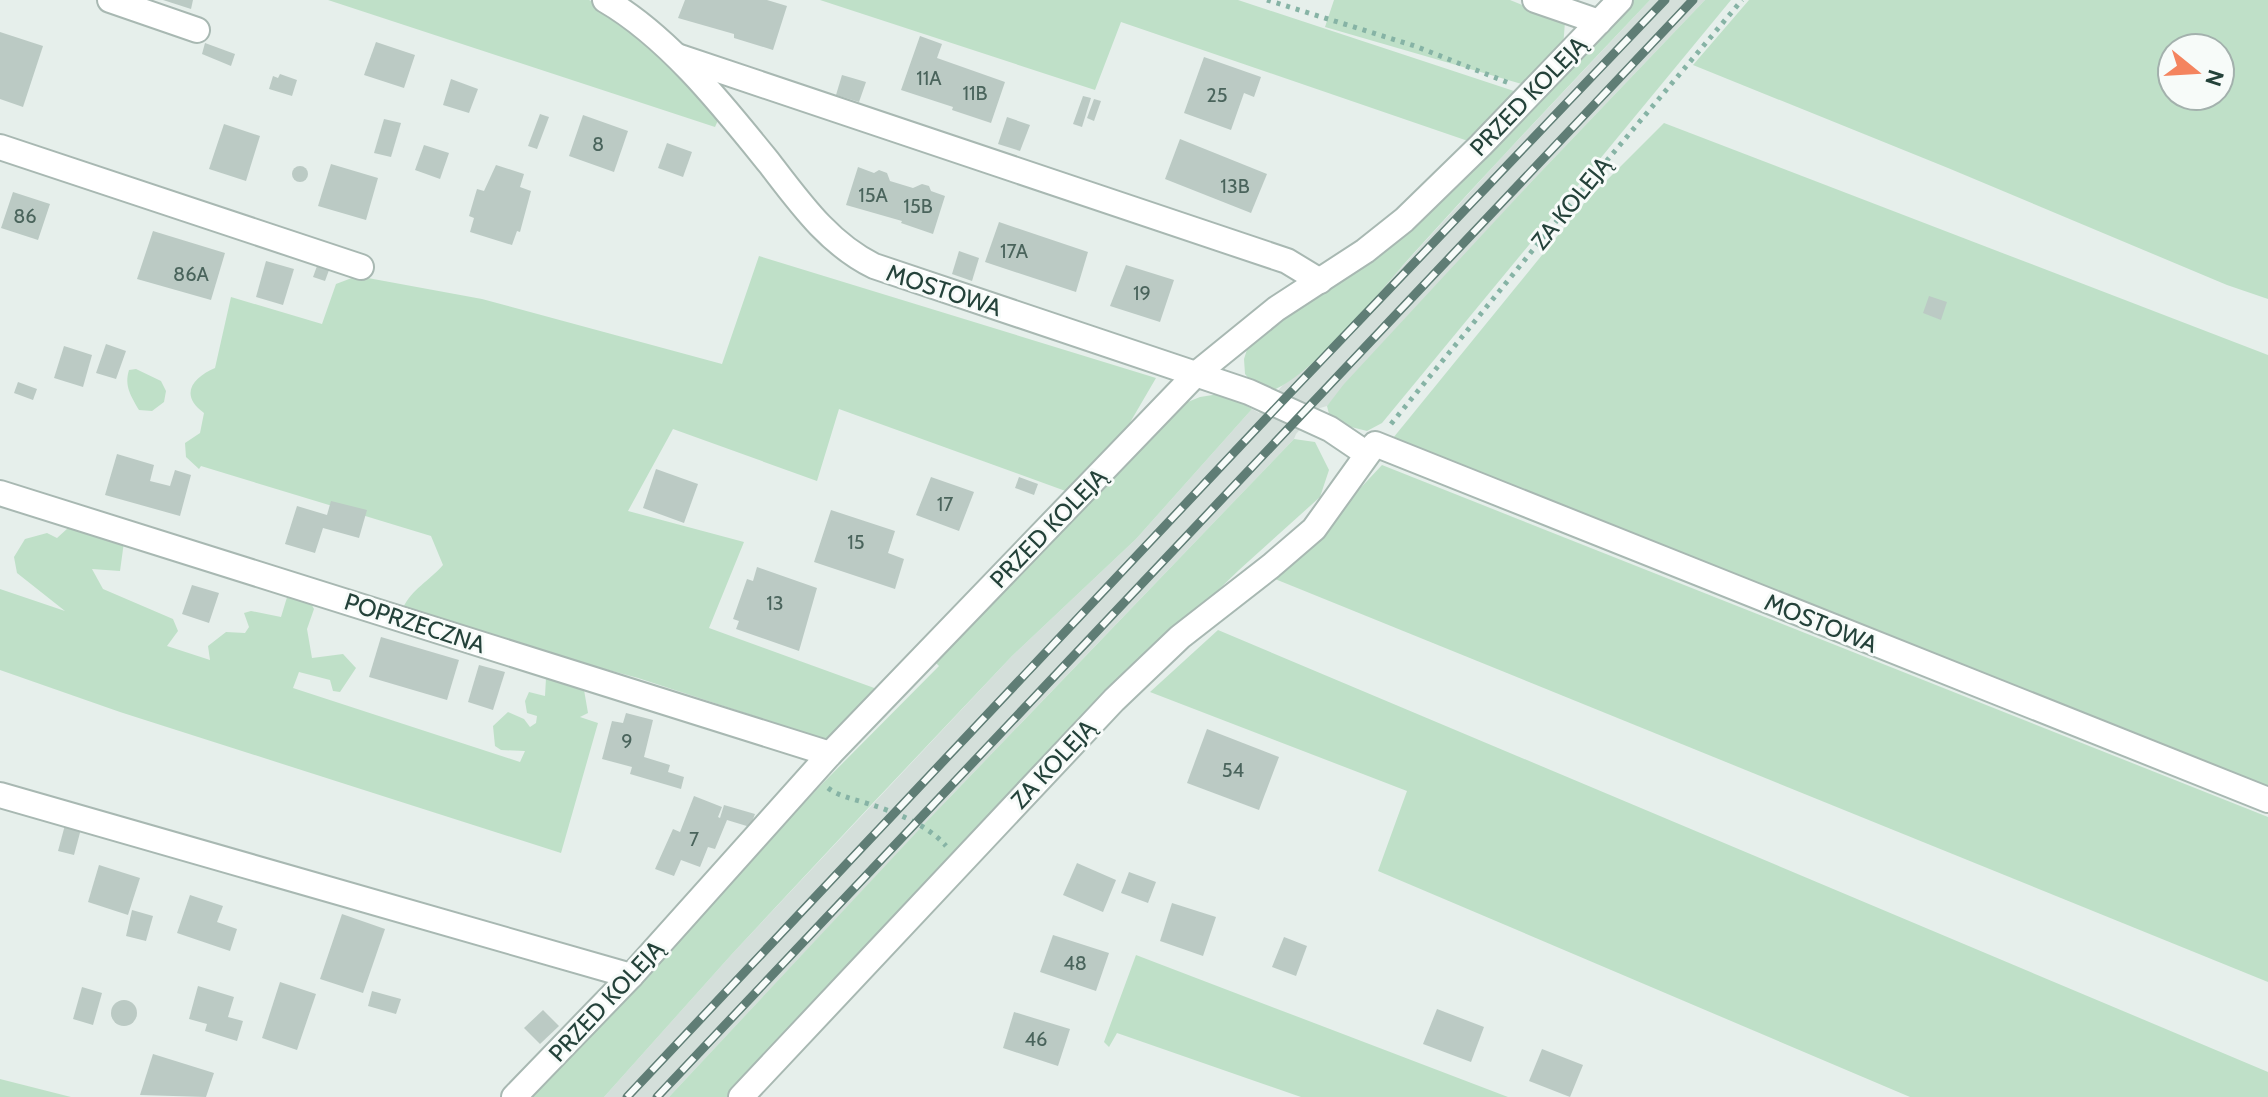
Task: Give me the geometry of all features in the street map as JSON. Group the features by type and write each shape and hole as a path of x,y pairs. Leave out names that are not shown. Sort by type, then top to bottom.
{"street":[{"path":"110,0 197,30"},
{"name":"MOSTOWA","path":"605,0 635,20 674,56 741,129 821,227 855,257 1249,392 1371,449 2268,800"},
{"path":"1535,0 1599,22"},
{"name":"PRZED KOLEJĄ","path":"514,1097 631,976 812,773 1196,374 1276,309 1365,251 1404,220 1620,0"},
{"path":"674,56 1287,261 1320,281"},
{"path":"0,147 361,267"},
{"name":"ZA KOLEJĄ","path":"741,1097 1094,720 1156,660 1314,529 1371,449"},
{"name":"POPRZECZNA","path":"0,493 830,754"},
{"path":"0,795 631,976"}],"path":[{"path":"1267,0 1415,46 1532,92"},
{"name":"ZA KOLEJĄ","path":"1403,409 1742,0"},
{"path":"812,773 833,792 872,804 928,829 961,861"}],"shaded area":[{"path":"1650,0 1705,0 1533,180 1327,406 1320,408 669,1097 604,1097 732,954 1012,656 1136,539 1252,409 1259,413 1282,386 1327,349"}],"green space":[{"path":"328,0 589,0 625,22 642,37 720,116 715,127"},
{"path":"820,0 1238,0 1517,92 1468,141 1121,22 1095,90"},
{"path":"1334,0 1510,0 1565,22 1563,47 1529,86 1325,27"},
{"path":"1630,0 1650,0 1329,348 1274,390 1250,380 1245,374 1244,359 1250,340 1342,277"},
{"path":"1705,0 1731,0 1382,423 1367,431 1331,422 1327,406 1344,384"},
{"path":"1749,0 2268,0 2268,299 2227,285 1693,65"},
{"path":"1664,123 2268,355 2268,790 1389,443 1586,201"},
{"path":"759,256 1156,378 1121,438 1071,493 839,409 817,481 673,429 628,511 744,542 709,628 877,689 830,741 638,678 523,647 403,608 416,590 443,565 431,536 201,466 199,469 186,457 185,443 200,433 204,413 192,399 192,387 201,376 215,368 231,297 322,324 336,284 357,276 482,299 722,364"},
{"path":"136,369 161,381 166,391 164,402 152,411 139,410 129,391 129,370"},
{"path":"1219,394 1252,409 1136,539 1012,656 872,804 604,1097 525,1097 823,783 939,666 936,663 1173,408 1200,397"},
{"path":"1294,439 1315,442 1329,470 1320,497 1239,570 1014,787 900,914 727,1097 669,1097 928,820"},
{"path":"1382,465 2268,817 2268,982 1275,579"},
{"path":"81,525 124,542 120,571 92,569 103,589 173,619 178,631 167,646 210,660 208,646 226,632 245,633 249,627 244,613 251,611 281,617 288,594 306,594 314,609 307,629 312,658 343,654 356,668 340,692 333,691 330,680 299,672 293,688 520,762 525,751 501,750 495,746 493,726 508,712 524,719 530,727 536,723 537,716 527,713 525,701 529,692 545,696 546,678 554,673 583,684 588,713 580,717 598,723 561,853 120,712 0,670 0,589 65,611 17,573 14,557 25,539 47,533 57,538 68,528"},
{"path":"1218,630 2268,1072 2268,1097 1910,1097 1378,871 1407,791 1150,692"},
{"path":"1136,955 1508,1097 1301,1097 1117,1033 1109,1047 1104,1042"},
{"path":"0,1079 71,1097 0,1097"}],"building":[{"path":"163,0 193,0 191,9"},
{"path":"685,0 767,0 787,6 773,50 734,38 734,34 678,18"},
{"path":"0,32 43,46 23,107 0,99"},
{"path":"920,36 942,44 937,58 1005,82 991,123 901,90"},
{"path":"376,42 415,55 404,88 364,75"},
{"path":"205,43 235,54 231,66 202,54"},
{"path":"1204,57 1261,77 1254,97 1244,93 1231,130 1184,113"},
{"path":"280,74 297,80 292,96 269,89 273,76 278,78"},
{"path":"842,75 866,82 859,102 836,95"},
{"path":"451,79 478,89 469,113 443,105"},
{"path":"1083,96 1091,98 1082,127 1073,124"},
{"path":"1094,99 1101,101 1094,121 1087,118"},
{"path":"540,114 549,117 537,149 528,146"},
{"path":"583,115 628,131 614,172 569,156"},
{"path":"1007,117 1030,125 1020,151 998,144"},
{"path":"384,119 401,123 391,157 374,153"},
{"path":"224,124 260,136 246,181 209,169"},
{"path":"1180,139 1267,174 1251,213 1165,179"},
{"path":"667,143 692,152 683,177 658,168"},
{"path":"424,145 449,153 440,179 415,170"},
{"path":"331,164 378,178 366,220 318,206"},
{"path":"496,165 524,174 520,187 531,191 520,232 517,231 512,245 470,232 474,218 469,216 477,189 484,191"},
{"path":"300,166 308,174 300,182 292,174"},
{"path":"858,167 874,173 879,170 887,173 890,181 913,188 922,184 929,186 931,191 945,196 933,234 902,221 846,205"},
{"path":"13,192 50,204 38,240 1,228"},
{"path":"999,222 1088,252 1076,292 985,262"},
{"path":"153,231 225,253 211,300 137,279"},
{"path":"959,251 979,258 972,281 952,274"},
{"path":"320,258 332,262 325,281 313,277"},
{"path":"266,261 294,269 283,305 256,297"},
{"path":"1126,265 1174,280 1160,322 1110,306"},
{"path":"1929,296 1947,302 1941,320 1923,313"},
{"path":"106,344 126,351 116,379 96,373"},
{"path":"64,346 92,355 83,387 54,378"},
{"path":"18,382 37,389 33,400 14,393"},
{"path":"117,454 154,465 150,481 170,486 175,470 191,475 180,516 105,495"},
{"path":"656,469 698,484 684,523 643,508"},
{"path":"931,477 974,492 959,531 916,515"},
{"path":"1019,477 1038,484 1034,495 1015,488"},
{"path":"331,501 367,510 359,538 323,528 315,553 285,544 297,506 327,515"},
{"path":"831,510 895,531 888,553 904,559 895,589 814,562"},
{"path":"757,567 817,588 799,651 736,629 739,621 733,619 747,579 753,581"},
{"path":"192,585 219,593 209,623 182,614"},
{"path":"381,637 459,660 447,700 369,677"},
{"path":"479,665 505,672 493,710 468,702"},
{"path":"626,713 653,720 644,757 670,765 668,772 684,777 681,789 630,774 632,767 602,759 612,721 623,723"},
{"path":"1207,729 1279,757 1259,810 1187,783"},
{"path":"694,796 722,807 720,818 724,805 755,814 750,827 727,820 715,849 708,847 700,867 681,860 674,876 655,869 673,829 680,832"},
{"path":"65,825 81,829 74,855 58,851"},
{"path":"1077,863 1116,880 1103,912 1063,895"},
{"path":"99,865 140,878 128,915 88,902"},
{"path":"1129,872 1156,882 1148,903 1121,893"},
{"path":"190,895 223,906 217,922 237,929 230,951 177,933"},
{"path":"1172,903 1216,917 1203,956 1160,941"},
{"path":"132,910 153,916 146,941 126,936"},
{"path":"342,914 385,929 363,993 320,979"},
{"path":"1053,935 1109,953 1096,991 1040,972"},
{"path":"1284,937 1307,946 1296,976 1272,967"},
{"path":"280,982 316,994 297,1050 262,1038"},
{"path":"198,986 234,997 228,1017 243,1021 237,1041 205,1031 207,1024 189,1019"},
{"path":"82,987 102,993 93,1025 73,1019"},
{"path":"372,991 401,999 396,1014 368,1006"},
{"path":"124,1000 133,1004 137,1013 133,1022 124,1026 115,1022 111,1013 115,1004"},
{"path":"1437,1009 1484,1027 1471,1062 1423,1044"},
{"path":"543,1010 559,1026 540,1044 524,1028"},
{"path":"1014,1012 1070,1029 1058,1066 1003,1048"},
{"path":"1542,1049 1583,1065 1570,1097 1529,1081"},
{"path":"153,1054 214,1073 206,1097 140,1095"}],"railway":[{"path":"627,1097 1665,0"},
{"path":"657,1097 1693,0"}]}
